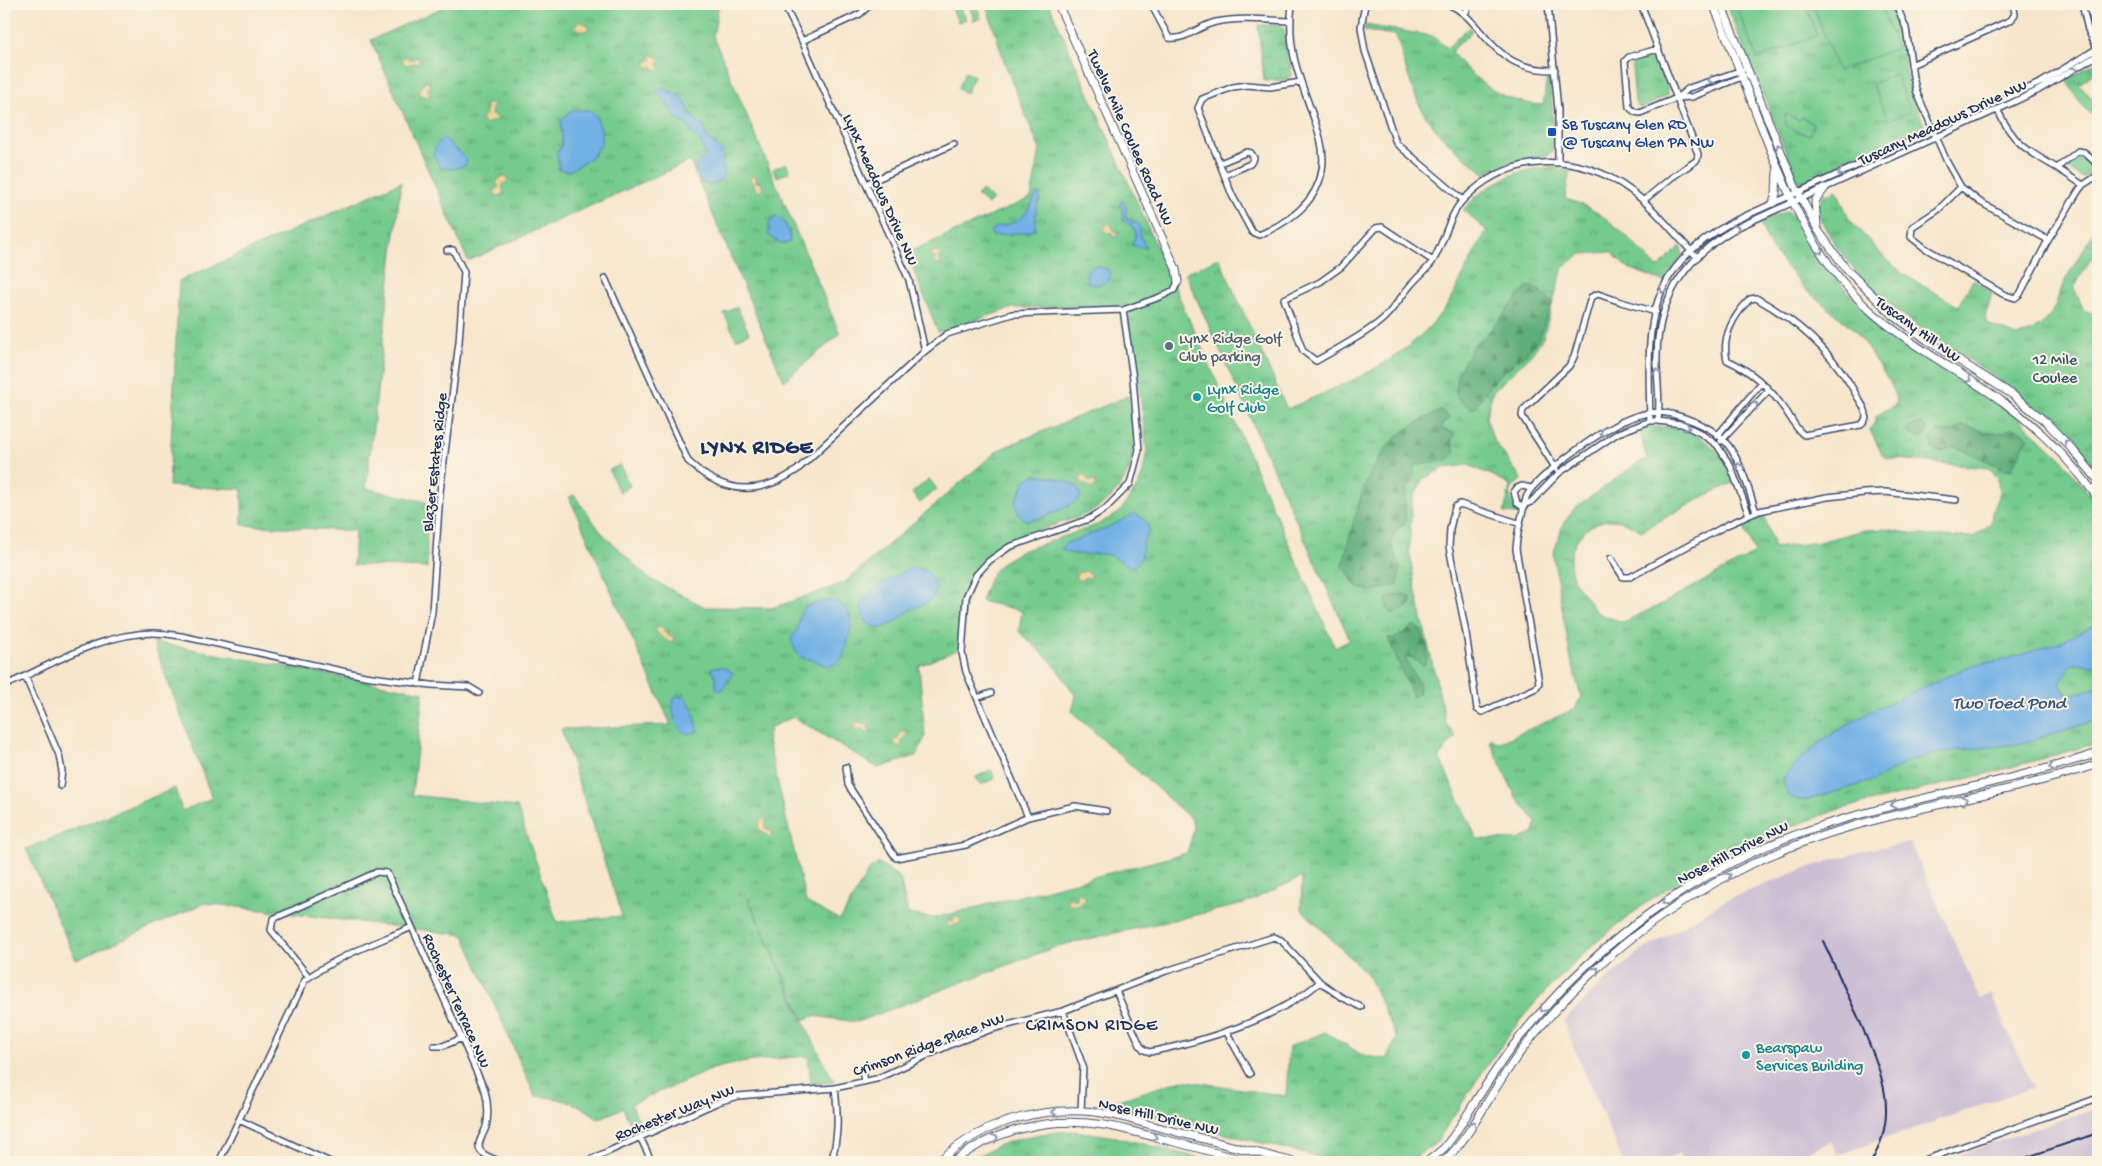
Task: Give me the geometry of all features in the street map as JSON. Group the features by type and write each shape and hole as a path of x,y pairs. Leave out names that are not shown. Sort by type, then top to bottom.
{"street":[{"path":"802,41 860,14 871,4"},
{"name":"Twelve Mile Coulee Road NW","path":"1058,4 1176,269 1178,282"},
{"path":"1151,4 1169,38 1176,39 1215,22 1235,20 1290,21"},
{"path":"1292,4 1290,21 1294,59 1320,140 1322,165 1317,188 1302,209 1292,219 1259,235 1252,232 1232,194 1198,108 1202,99 1233,87 1270,87 1301,82"},
{"path":"1364,4 1361,27 1364,51 1396,143 1463,200"},
{"path":"1448,4 1464,13 1497,51 1512,62 1526,68 1555,70"},
{"path":"1464,13 1471,4"},
{"path":"1548,4 1559,120 1558,162"},
{"path":"1641,4 1698,154 1697,160 1643,201"},
{"name":"Tuscany Hill NW","path":"1713,4 1740,69 1745,74 1800,195 1818,230 1846,269 1894,315 1927,340 2013,395 2059,435 2098,480"},
{"name":"Tuscany Hill NW","path":"1721,4 1778,169 1804,226 1832,269 1864,304 1906,338 2017,413 2065,456 2098,498"},
{"path":"1896,4 1906,28 1917,92 1936,137 1961,187 1980,202 2048,240"},
{"path":"1911,65 2011,20 2015,14 2013,4"},
{"path":"2082,4 2088,30 2098,49"},
{"path":"2088,4 2098,35"},
{"name":"Lynx Meadows Drive NW","path":"784,5 909,280 925,351"},
{"path":"1658,49 1629,57 1626,61 1630,107 1640,113 1677,98 1689,88 1740,69"},
{"name":"Tuscany Meadows Drive NW","path":"1800,195 2042,82 2098,49"},
{"name":"Tuscany Meadows Drive NW","path":"1800,195 1826,188 1998,110 2037,91 2098,55"},
{"path":"1677,98 1692,97 1745,74"},
{"path":"1995,104 2006,128 2016,140 2027,150 2083,185"},
{"path":"866,184 954,144"},
{"path":"2057,168 2078,151 2084,152 2098,165"},
{"path":"1220,163 1248,152 1254,158 1250,164 1225,175"},
{"path":"1432,261 1382,227 1376,228 1342,268 1320,282 1284,299 1303,351 1316,361 1385,317 1432,261 1463,200 1479,186 1506,170 1534,163 1558,162 1602,172 1631,190 1697,256"},
{"path":"1773,203 1776,194 1778,169"},
{"path":"1961,187 1938,210 1912,227 1911,237 1925,248 2003,294 2014,298 2020,294 2048,240 2083,185 2097,176 2098,171"},
{"path":"1818,230 1815,201 1826,188"},
{"path":"1658,421 1657,357 1662,314 1678,278 1697,256 1730,231 1800,195"},
{"path":"1650,421 1648,354 1650,333 1654,311 1661,291 1671,273 1692,251 1723,227 1773,203 1791,199"},
{"name":"Blazer Estates Ridge","path":"418,684 432,612 440,492 459,342 464,272 453,250 447,250"},
{"path":"605,278 688,461 700,473 717,482 749,490 769,485 797,470 925,351 947,334 1012,314 1123,310 1174,290 1178,282"},
{"path":"1559,473 1522,416 1523,410 1568,366 1574,356 1591,297 1598,294 1662,314"},
{"path":"1756,298 1799,326 1822,346 1851,384 1864,407 1867,415 1866,421 1862,425 1804,435 1799,431 1786,410 1761,382 1740,366 1726,360 1725,352 1728,334 1734,318 1750,299 1756,298"},
{"path":"1028,817 966,672 962,653 966,597 976,575 989,561 1009,547 1089,519 1105,509 1130,484 1139,450 1133,379 1123,310"},
{"path":"1712,440 1761,382"},
{"path":"1717,445 1769,390"},
{"path":"1518,523 1460,504 1455,507 1450,529 1449,548 1451,564 1466,632 1477,709 1482,712 1536,688 1539,683 1516,549 1518,523 1526,498 1531,488 1554,467 1613,426 1650,412 1659,412 1693,421 1718,434 1738,461 1752,513"},
{"path":"1525,506 1559,473 1618,433 1650,421 1658,421 1682,424 1712,440 1730,465 1752,513"},
{"path":"1525,506 1517,503 1514,492 1522,486 1531,488"},
{"path":"1611,558 1623,576 1630,577 1752,513 1818,499 1884,492 1956,500"},
{"path":"4,686 90,646 124,636 155,633 181,636 365,676 418,684 469,687 479,693"},
{"path":"25,676 59,755 62,771 60,786"},
{"path":"977,698 991,693"},
{"name":"Nose Hill Drive NW","path":"1427,1162 1444,1148 1511,1049 1557,994 1595,956 1626,930 1687,888 1751,853 1820,826 1864,812 2028,774 2098,753"},
{"name":"Nose Hill Drive NW","path":"1443,1162 1456,1149 1506,1071 1555,1010 1620,948 1692,897 1760,860 1824,835 1880,819 2025,785 2098,764"},
{"path":"846,767 848,786 896,858 966,845 1028,817 1075,806 1106,811"},
{"path":"309,977 271,930 273,919 377,872 387,873 412,927"},
{"name":"Rochester Terrace NW","path":"219,1162 305,980 338,960 412,927 485,1091 488,1103 486,1129 479,1148 482,1153 501,1162"},
{"name":"Crimson Ridge Place NW","path":"834,1088 876,1078 952,1044 992,1030 1063,1011 1174,968 1274,937 1281,940 1320,982"},
{"path":"1116,991 1140,1045 1146,1051 1226,1031 1290,1003 1320,982 1341,997 1361,1007"},
{"path":"1063,1011 1083,1066 1080,1122"},
{"path":"1226,1031 1250,1074"},
{"path":"434,1046 443,1046 462,1038"},
{"path":"862,1070 864,1082"},
{"path":"831,1162 837,1140 838,1121 834,1088"},
{"name":"Rochester Way NW","path":"585,1162 718,1102 738,1096 834,1088"},
{"path":"1919,1162 2098,1098"},
{"name":"Nose Hill Drive NW","path":"938,1162 965,1141 994,1126 1038,1114 1081,1111 1113,1115 1294,1162"},
{"path":"239,1120 330,1162"},
{"name":"Nose Hill Drive NW","path":"953,1162 980,1145 1006,1134 1035,1125 1080,1122 1106,1125 1251,1162"},
{"path":"640,1137 652,1162"}],"shaded area":[{"path":"1910,843 1980,999 1991,994 2033,1087 1838,1155 1831,1141 1783,1162 1683,1162 1679,1154 1660,1162 1623,1162 1563,1022 1600,985 1640,952 1726,900 1806,868 1870,849"},
{"path":"2098,1107 2098,1162 1939,1162"}],"green space":[{"path":"450,4 719,4 713,36 840,334 784,381 690,161 468,261 371,40"},
{"path":"959,4 966,19 958,22 951,6"},
{"path":"986,4 1049,4 1335,648 1350,640 1185,273 1219,258 1287,409 1377,368 1416,340 1433,323 1449,302 1487,231 1463,210 1485,190 1511,175 1540,168 1570,170 1565,199 1592,210 1605,218 1627,236 1658,268 1680,246 1683,254 1665,282 1626,267 1611,252 1582,254 1563,267 1543,338 1531,355 1493,391 1486,417 1493,439 1522,480 1514,486 1510,494 1512,502 1519,509 1516,514 1504,513 1510,486 1492,475 1468,465 1444,468 1423,479 1412,500 1409,550 1416,592 1446,723 1455,737 1439,757 1477,839 1518,840 1534,833 1536,821 1517,799 1490,742 1491,738 1498,743 1575,709 1581,696 1571,660 1553,555 1563,524 1575,508 1638,463 1647,459 1639,429 1671,427 1685,430 1698,436 1720,455 1735,482 1641,531 1624,522 1612,520 1592,526 1576,541 1570,562 1574,580 1597,612 1623,622 1658,606 1755,553 1742,523 1764,515 1774,548 1819,542 1864,530 1884,529 1930,536 1974,537 1991,523 1992,513 1999,497 1998,478 1989,468 1883,456 1870,430 1876,422 1876,416 1897,403 1892,386 1856,331 1804,288 1772,250 1759,222 1787,211 1796,218 1822,260 1855,300 1905,343 1985,394 2017,417 2062,459 2098,505 2098,743 1990,773 1837,810 1744,844 1702,866 1650,900 1597,941 1544,993 1521,1019 1487,1065 1435,1144 1409,1161 1338,1162 1106,1104 1182,1080 1286,1096 1289,1047 1325,1032 1364,1056 1386,1059 1397,1038 1367,974 1301,909 1302,877 1244,904 1058,946 857,1022 813,1016 804,1020 748,898 803,1021 834,1082 811,1084 808,1056 760,1060 713,1069 631,1104 643,1130 634,1133 623,1108 598,1119 591,1113 569,1102 535,1096 464,935 205,903 76,960 26,849 175,788 182,811 212,798 153,642 423,692 412,795 517,807 557,922 622,916 561,729 671,725 569,497 574,495 601,532 648,578 705,607 772,608 844,583 998,450 1128,396 1134,429 1134,445 1132,460 1127,474 1119,487 1109,499 1094,510 1022,537 991,556 978,570 970,587 965,608 961,648 919,666 925,737 916,756 878,768 793,717 771,727 767,737 806,902 840,920 869,870 879,863 900,878 908,914 935,918 1187,853 1194,829 1191,819 1072,712 1076,696 1052,662 1019,632 1022,611 981,601 990,577 1001,563 1019,552 1097,525 1119,513 1138,486 1143,473 1147,450 1140,394 1125,306 1013,308 938,332 907,253 1031,198 1040,150 1007,70"},
{"path":"1726,4 1889,4 1902,34 1905,66 1911,93 1924,125 1922,131 1807,183 1798,181"},
{"path":"1735,4 1805,4 1817,35 1758,59"},
{"path":"1813,4 1880,4 1897,48 1838,71"},
{"path":"977,5 981,18 974,21 970,7"},
{"path":"1258,25 1280,25 1284,29 1292,74 1288,79 1264,81"},
{"path":"1365,25 1432,36 1447,48 1469,27 1472,31 1451,52 1481,82 1514,100 1543,105 1547,78 1549,80 1553,116 1552,152 1547,155 1508,163 1485,174 1435,129 1423,112 1413,91 1396,35 1364,31"},
{"path":"1651,58 1658,65 1663,75 1668,95 1643,108 1638,107 1635,102 1632,66 1634,63"},
{"path":"2098,62 2098,69 2079,85 2098,104 2098,120 2082,106 2066,80"},
{"path":"965,72 974,76 966,93 958,89"},
{"path":"1895,74 1911,111 1888,120 1872,84"},
{"path":"1785,114 1800,120 1802,117 1813,124 1810,135 1795,131 1786,125"},
{"path":"2076,157 2087,159 2092,164 2092,175 2083,178 2068,169 2068,164"},
{"path":"786,163 790,172 777,177 773,169"},
{"path":"401,182 366,488 426,502 427,568 353,565 355,531 242,525 242,489 169,486 179,281"},
{"path":"982,190 993,200 988,205 977,195"},
{"name":"12 Mile Coulee","path":"1837,190 1849,219 1884,257 1903,274 1958,306 1973,280 1992,293 1985,318 1988,324 2017,336 2032,331 2046,321 2053,311 2064,282 2098,225 2098,246 2074,288 2084,310 2098,315 2098,471 2073,442 2035,407 1999,380 1897,311 1852,267 1833,241 1823,224 1818,210 1823,196"},
{"path":"1535,286 1552,302 1539,338 1527,353 1495,379 1473,409 1460,401 1455,391 1458,373 1474,344 1485,336 1527,287"},
{"path":"737,307 749,333 736,339 724,313"},
{"path":"1442,410 1450,419 1443,423 1441,429 1454,433 1452,440 1455,454 1446,461 1414,466 1413,481 1406,494 1406,522 1395,531 1391,544 1400,566 1398,585 1372,591 1357,587 1343,565 1356,514 1367,481 1384,451 1396,438 1412,426"},
{"path":"1920,423 1927,428 1926,434 1921,438 1913,436 1908,432 1908,428"},
{"path":"1962,425 1993,433 2013,428 2022,431 2028,437 2011,470 1956,448 1952,447 1942,452 1932,449 1931,438 1937,431 1952,432"},
{"path":"620,465 630,486 619,492 609,470"},
{"path":"929,479 937,489 920,503 912,493"},
{"path":"1403,595 1411,597 1411,604 1402,611 1393,614 1388,609 1386,600 1392,596"},
{"path":"1414,626 1422,631 1428,653 1423,666 1412,657 1405,658 1419,685 1418,694 1413,697 1388,638 1396,638"},
{"path":"991,770 995,779 980,785 976,777"},
{"path":"1076,1131 1116,1137 1215,1162 968,1162 993,1148 1019,1139 1047,1133"}],"sand":[{"path":"579,21 588,25 589,29 586,31 576,29 575,26"},
{"path":"651,54 662,59 657,63 661,69 658,71 653,66 648,67 646,65 646,62 651,60"},
{"path":"406,56 411,60 418,57 420,62 405,65 402,60"},
{"path":"425,81 430,86 428,90 430,94 427,97 419,94"},
{"path":"487,104 493,105 491,115 496,117 496,120 485,124 481,118 486,115 485,107"},
{"path":"752,175 756,177 756,182 762,183 762,188 759,191 755,190 754,184 750,180"},
{"path":"503,176 506,176 508,180 502,186 504,194 496,196 494,192 499,187 496,182"},
{"path":"1110,223 1118,234 1116,237 1112,236 1112,232 1107,233 1104,229"},
{"path":"933,251 941,254 939,265 936,265 935,258 930,255"},
{"path":"1082,476 1085,476 1088,481 1095,481 1096,486 1092,489 1087,485 1082,485 1080,480"},
{"path":"1087,571 1091,576 1090,578 1085,577 1079,581 1075,578 1077,573"},
{"path":"658,627 674,638 673,643 658,633 655,629"},
{"path":"858,722 869,726 870,732 866,732 862,728 855,731 854,727"},
{"path":"903,730 906,731 907,735 902,739 902,745 899,747 894,743"},
{"path":"763,819 766,821 765,828 772,831 770,838 758,828 760,821"},
{"path":"1080,893 1084,896 1084,901 1074,906 1069,904 1067,899 1077,900 1077,895"},
{"path":"955,916 959,917 961,923 949,927 946,922 953,922"}],"water":[{"path":"662,87 684,100 694,119 704,127 706,136 722,151 724,175 714,184 704,183 697,177 696,167 705,154 701,143 691,133 688,125 677,119 667,103 656,92"},
{"path":"574,110 589,110 596,116 601,129 601,144 591,158 569,171 559,169 557,153 562,144 561,121 568,113"},
{"path":"442,139 445,139 466,158 467,165 454,169 441,168 433,155 436,145"},
{"path":"1036,194 1039,194 1040,200 1036,208 1035,229 1028,232 992,236 991,231 994,229 1012,223 1022,217"},
{"path":"1122,200 1126,206 1126,219 1139,224 1141,237 1146,247 1132,246 1136,233 1132,226 1123,221 1123,210 1120,205"},
{"path":"775,216 782,220 786,226 790,242 779,242 769,235 769,224"},
{"path":"1095,266 1110,271 1110,280 1098,285 1088,283 1087,270"},
{"path":"1034,475 1063,480 1074,485 1078,487 1081,497 1071,505 1039,519 1026,521 1019,514 1015,502 1026,480"},
{"path":"1134,514 1145,520 1149,532 1143,543 1141,558 1134,567 1109,555 1072,554 1061,549 1065,544 1105,529"},
{"path":"912,568 923,570 929,575 935,584 935,594 927,602 912,609 891,625 879,628 871,626 863,615 862,603 870,593 884,583"},
{"path":"825,601 837,601 848,612 851,623 850,633 841,659 838,663 829,666 800,657 791,641 803,609"},
{"name":"Two Toed Pond","path":"2098,623 2098,665 2070,665 2060,683 2064,692 2071,695 2098,687 2098,720 2019,744 1942,752 1910,761 1873,781 1806,800 1792,798 1787,792 1783,778 1800,760 1824,739 1871,711 1972,665 2008,659 2059,643"},
{"path":"713,667 723,667 733,673 722,690 719,691 715,675 711,670"},
{"path":"677,696 685,697 689,703 698,730 686,733 677,724 674,718 673,704 674,698"}],"railway":[{"path":"1823,941 1866,1035 1880,1071 1884,1089 1885,1125 1880,1143 1871,1162"},
{"path":"2013,1162 2098,1133"}],"place":[{"name":"SB Tuscany Glen RD @ Tuscany Glen PA NW","path":"1552,132"},
{"name":"Lynx Ridge Golf Club parking","path":"1169,346"},
{"name":"Lynx Ridge Golf Club","path":"1197,397"},
{"name":"Bearspaw Services Building","path":"1746,1055"}],"district":[{"name":"LYNX RIDGE","path":"757,446"},
{"name":"CRIMSON RIDGE","path":"1092,1024"}]}
